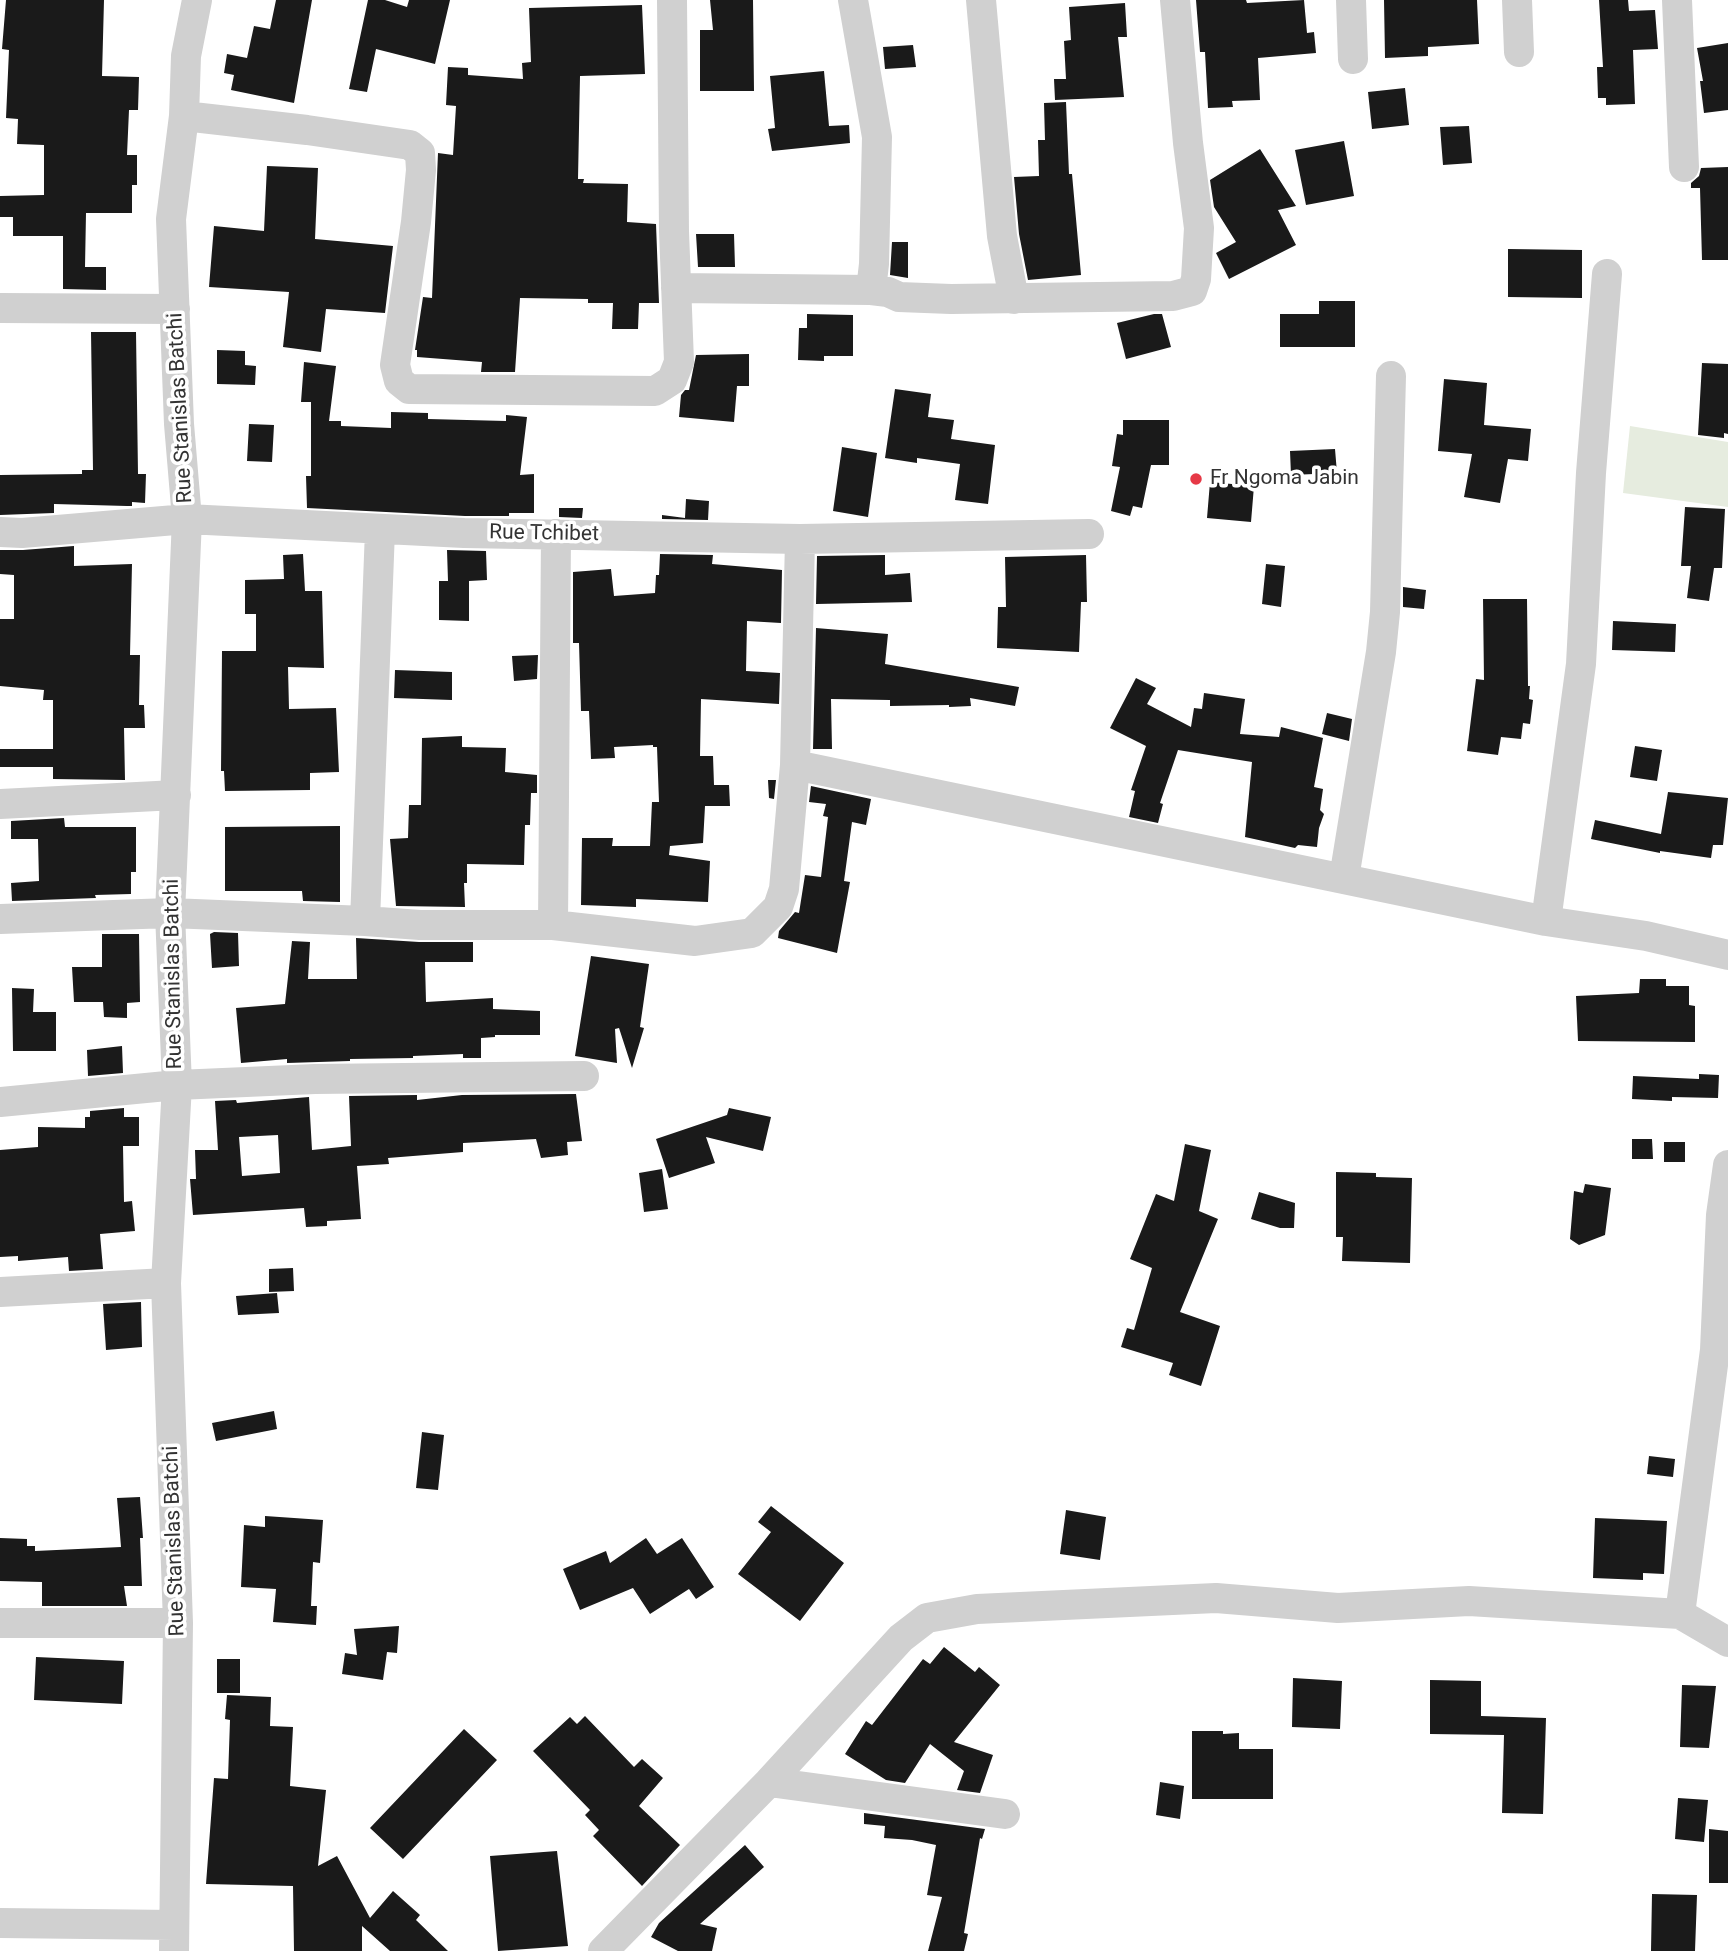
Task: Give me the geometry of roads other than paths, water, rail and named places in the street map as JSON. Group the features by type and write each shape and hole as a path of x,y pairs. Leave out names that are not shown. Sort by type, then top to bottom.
{"street":[{"name":"Rue Stanislas Batchi","path":"174,1938 178,1623 166,1283 177,1085 170,913 187,519 179,424 172,219 184,116 186,56 197,0"},
{"path":"184,116 410,145 420,153 416,222 395,365 399,381 409,389 655,391 672,380 679,362 672,0"},
{"path":"853,0 877,137 871,290"},
{"path":"981,0 1002,236 1014,299"},
{"path":"676,288 871,290 899,297 1014,299 1173,296 1192,291 1195,286 1199,228 1175,0"},
{"path":"1350,0 1353,59"},
{"path":"1517,0 1519,52"},
{"path":"1678,0 1684,167"},
{"path":"1546,921 1581,664 1591,473 1607,274"},
{"path":"0,308 175,309"},
{"path":"1344,878 1381,652 1385,612 1391,376"},
{"name":"Rue Tchibet","path":"0,532 22,533 187,519 380,530 800,539 1089,534"},
{"path":"365,921 380,530"},
{"path":"553,925 556,534"},
{"path":"0,919 170,913 421,925 553,925 695,941 752,933 778,907 784,889 794,765 800,539"},
{"path":"794,765 1546,921 1646,936 1728,955"},
{"path":"0,804 176,795"},
{"path":"0,1102 177,1085 315,1079 584,1076"},
{"path":"1680,1614 1722,1350 1720,1214 1728,1165"},
{"path":"0,1292 166,1283"},
{"path":"603,1951 769,1782 901,1638 928,1618 977,1609 1216,1598 1338,1608 1469,1601 1680,1614 1728,1642"},
{"path":"0,1623 178,1623"},
{"path":"769,1782 1004,1814"},
{"path":"0,1923 174,1938"}],"place":[{"name":"Fr Ngoma Jabin","path":"1196,479"}]}
